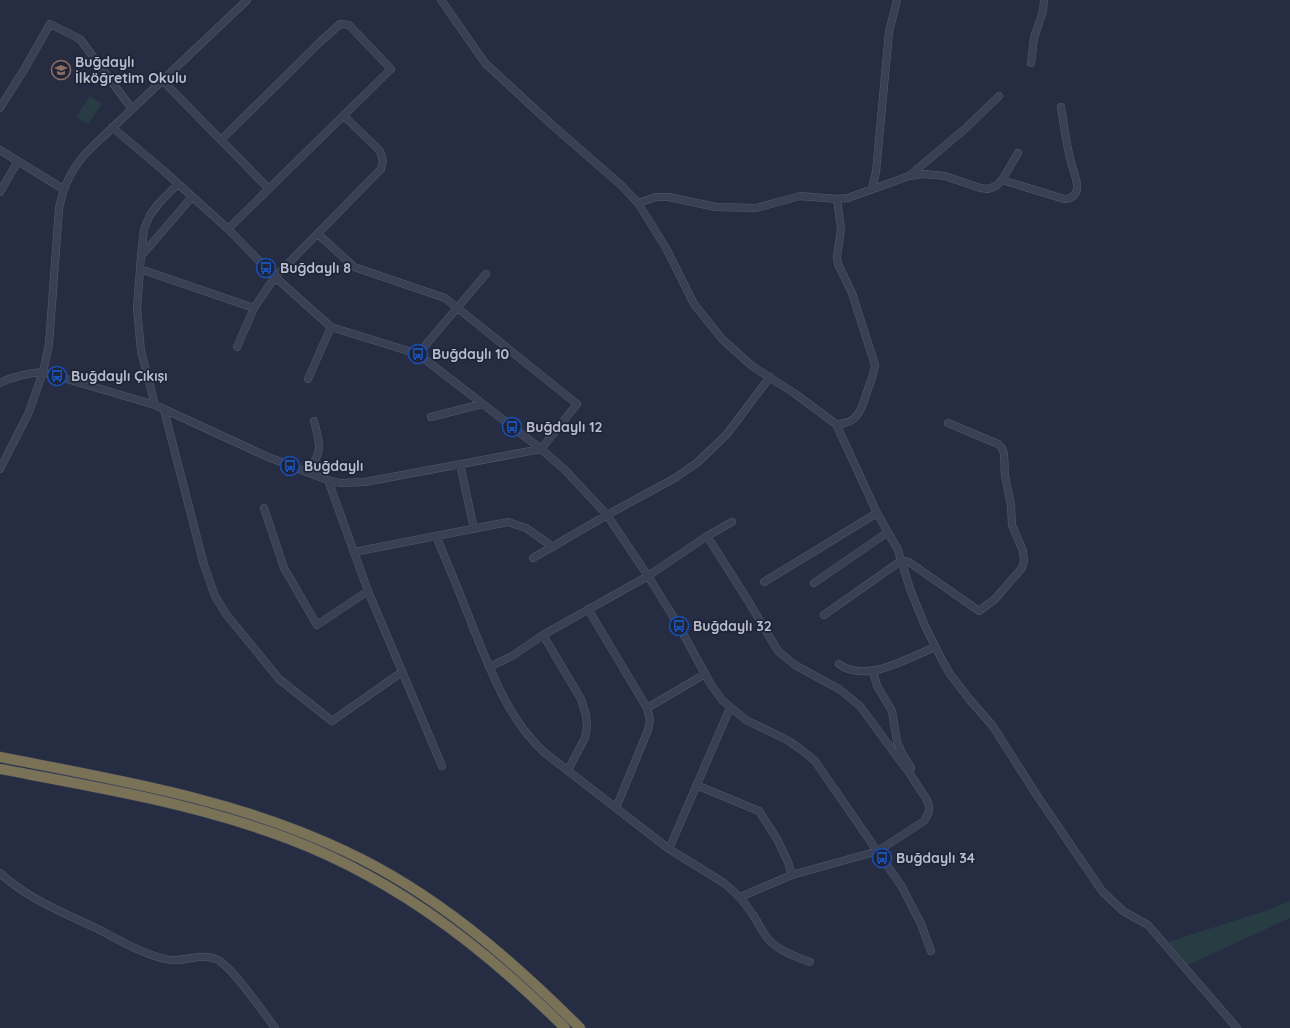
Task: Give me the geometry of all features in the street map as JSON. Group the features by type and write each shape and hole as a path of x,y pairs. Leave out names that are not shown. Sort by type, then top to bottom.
{"highway":[{"path":"0,757 144,786 226,806 286,826 346,851 401,881 462,923 524,974 580,1028"},
{"path":"0,769 128,794 189,808 268,831 332,857 395,890 450,926 496,964 565,1028"}],"street":[{"path":"0,469 29,412 43,372 48,344 59,209 63,190 72,172 77,163 112,127 248,0"},
{"path":"441,0 485,63 551,124 621,185 638,203 666,248 694,304 702,316 733,350 752,366 799,396 836,424 877,513 898,550 918,608 935,647 960,687 992,725 1102,891 1123,911 1148,925 1237,1028"},
{"path":"872,188 876,172 889,32 897,0"},
{"path":"1031,63 1034,38 1043,11 1044,0"},
{"path":"0,108 50,24 80,39 132,109"},
{"path":"221,140 340,24 349,25 391,69 228,230"},
{"path":"162,80 269,189"},
{"path":"909,176 966,128 999,96"},
{"path":"1002,180 1064,199 1070,198 1076,194 1077,185 1070,160 1061,107"},
{"path":"237,347 254,308 276,277 379,172 383,165 383,158 380,151 344,116"},
{"path":"112,127 178,184 331,327 418,354 541,449 575,479 607,515 648,576 679,626 716,692 730,708 754,725 797,746 815,761 878,851 908,897 921,924 931,951"},
{"path":"0,150 63,190"},
{"path":"638,203 656,197 669,197 716,207 751,208 800,196 837,199 848,198 872,188 909,176 938,175 985,189 993,188 1002,180 1018,153"},
{"path":"0,192 18,161"},
{"path":"156,405 141,351 137,308 141,256 144,229 150,215 159,203 178,184"},
{"path":"141,256 192,197"},
{"path":"836,424 849,422 859,414 875,365 852,293 838,264 837,257 841,229 837,199"},
{"path":"0,383 17,376 43,372 156,405 261,454 306,472 340,483 357,484 541,449 577,404 445,298 354,267 318,234"},
{"path":"140,269 254,308"},
{"path":"418,354 486,274"},
{"path":"308,379 331,327"},
{"path":"533,558 675,478 708,454 727,434 770,377"},
{"path":"431,417 482,404"},
{"path":"164,410 204,565 211,586 226,614 279,679 332,721 402,672"},
{"path":"306,472 315,461 320,448 314,421"},
{"path":"824,615 901,560 909,562 979,611 995,599 1023,564 1024,555 1012,525 1011,505 1005,476 1004,454 1002,448 998,444 948,423"},
{"path":"460,464 474,529"},
{"path":"328,480 368,590 442,766"},
{"path":"264,508 284,568 317,625 368,590"},
{"path":"764,582 877,513"},
{"path":"354,552 508,522 526,528 553,547"},
{"path":"490,667 512,656 588,609 648,576 707,536 732,522"},
{"path":"814,582 888,532"},
{"path":"436,536 490,667 514,716 524,732 545,753 669,849 724,883 740,897 753,914 762,932 769,940 786,952 810,962"},
{"path":"707,536 778,651 795,665 839,688 855,700 910,774 927,800 929,809 928,816 924,821 878,851 792,875 740,897"},
{"path":"588,609 647,708 650,720 648,730 616,808"},
{"path":"544,635 581,699 586,715 587,727 585,738 568,770"},
{"path":"839,664 852,671 861,672 881,670 935,647"},
{"path":"873,671 877,686 892,711 898,742 911,769 910,774"},
{"path":"647,708 705,674"},
{"path":"669,849 730,708"},
{"path":"696,785 759,811 777,838 792,875"},
{"path":"0,873 32,897 138,949 170,960 180,960 200,956 218,960 225,965 275,1028"}],"shaded area":[{"path":"90,96 102,104 88,124 76,117"},
{"path":"1290,901 1290,918 1188,965 1168,942 1268,910"}],"place":[{"name":"Buğdaylı İlköğretim Okulu","path":"61,70"},
{"name":"Buğdaylı 8","path":"266,268"},
{"name":"Buğdaylı 10","path":"418,354"},
{"name":"Buğdaylı Çıkışı","path":"57,376"},
{"name":"Buğdaylı 12","path":"512,427"},
{"name":"Buğdaylı","path":"290,466"},
{"name":"Buğdaylı 32","path":"679,626"},
{"name":"Buğdaylı 34","path":"882,858"}]}
